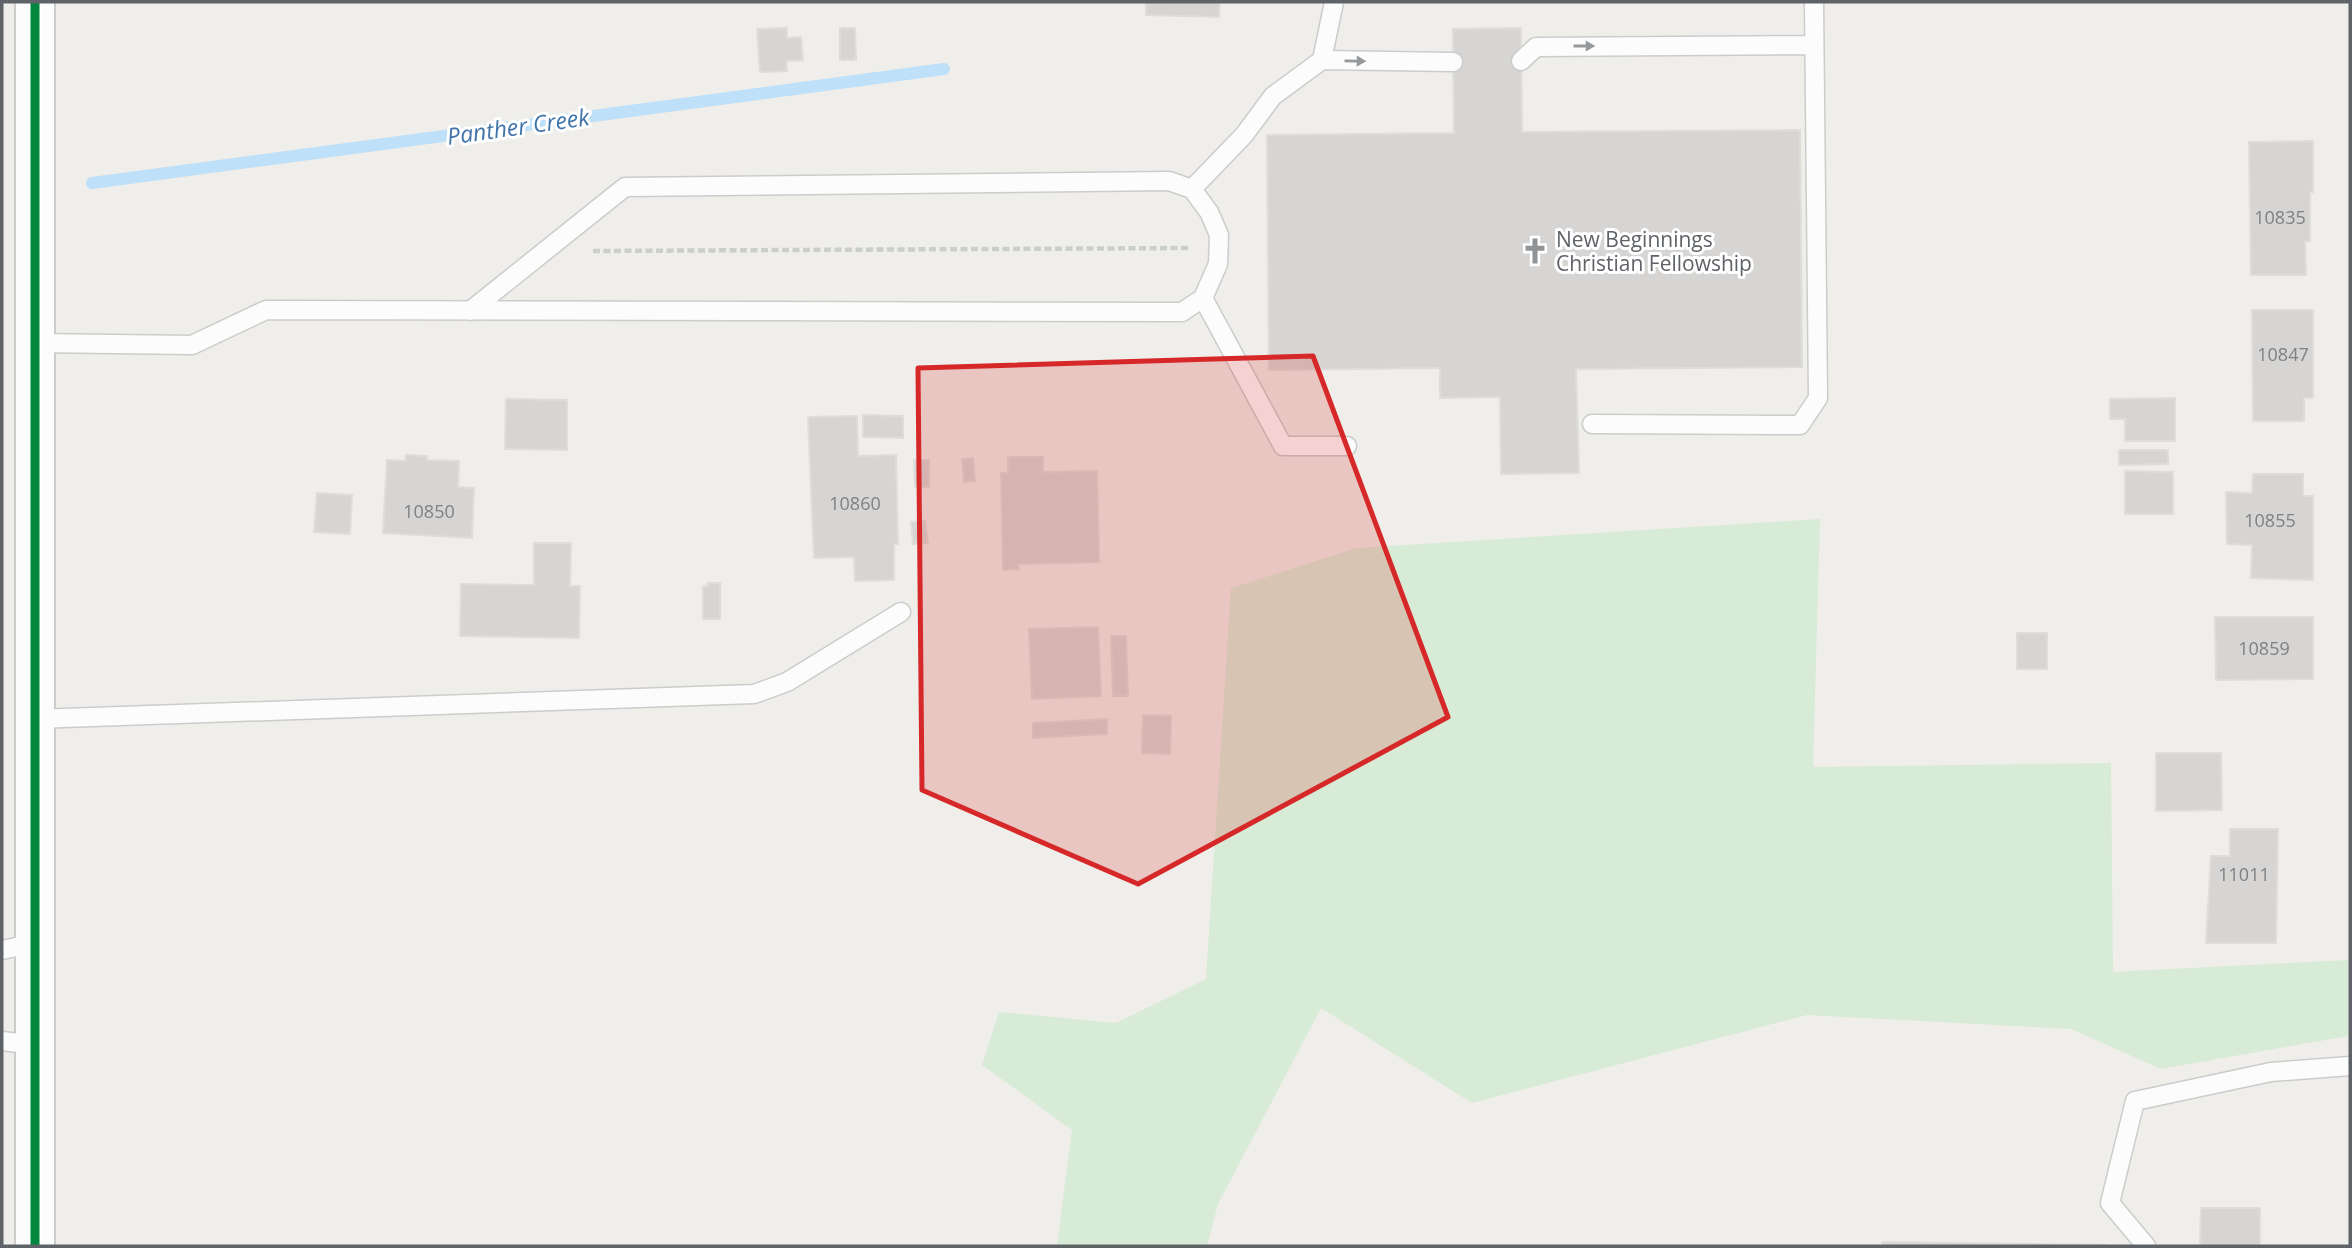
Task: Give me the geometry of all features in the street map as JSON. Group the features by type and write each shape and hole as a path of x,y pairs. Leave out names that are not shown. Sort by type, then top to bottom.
{"street":[{"path":"35,2 35,719 18,946 18,1043 35,1246"}],"lane":[{"path":"1322,60 1334,2"},
{"path":"1592,424 1800,425 1812,410 1818,398 1814,2"},
{"path":"1521,61 1536,47 1814,45"},
{"path":"1192,188 1244,135 1273,96 1322,60 1453,62"},
{"path":"35,343 192,345 266,310 470,311 1182,313 1203,298 1218,264 1219,235 1209,212 1192,188 1169,181 625,187 470,311"},
{"path":"1203,298 1283,446 1347,446"},
{"path":"35,719 754,694 787,682 901,612"},
{"path":"2146,1246 2110,1203 2135,1101 2272,1072 2350,1066"}],"path":[{"path":"545,251 1219,248"}],"highlighted area":[{"path":"1313,356 1448,717 1138,884 922,790 918,368"}],"green space":[{"path":"1820,519 1813,767 2111,763 2113,972 2348,960 2348,1036 2161,1069 2071,1029 1807,1015 1472,1103 1321,1008 1218,1204 1207,1246 1057,1246 1072,1130 982,1065 999,1012 1116,1023 1206,979 1231,588 1357,548"}],"building":[{"path":"1146,2 1220,2 1219,17 1146,15"},
{"path":"787,28 787,38 801,37 803,60 786,61 787,71 760,72 757,29"},
{"path":"840,28 855,28 856,60 840,60"},
{"name":"New Beginnings Christian Fellowship","path":"1521,28 1522,132 1800,130 1802,367 1576,369 1579,473 1501,474 1500,397 1440,398 1440,368 1269,370 1267,135 1454,133 1453,29"},
{"path":"2313,141 2310,241 2305,241 2306,275 2251,275 2249,142"},
{"path":"2252,310 2313,310 2313,398 2304,398 2304,421 2253,421"},
{"path":"2175,398 2175,441 2125,441 2125,419 2110,419 2110,399"},
{"path":"506,399 567,400 567,450 505,449"},
{"path":"863,415 903,416 903,438 863,437"},
{"path":"857,416 858,456 896,455 898,544 894,544 894,580 855,581 854,557 814,558 808,417"},
{"path":"2119,450 2168,450 2168,464 2119,465"},
{"path":"406,455 427,456 427,460 459,461 458,487 474,488 472,538 383,533 387,460 405,461"},
{"path":"1008,457 1043,457 1043,472 1097,471 1099,562 1018,564 1019,569 1003,570 1001,473 1008,473"},
{"path":"973,458 975,481 964,482 962,459"},
{"path":"914,460 929,460 929,487 915,487"},
{"path":"2125,471 2173,472 2173,514 2125,514"},
{"path":"2253,474 2303,474 2303,496 2313,496 2313,580 2251,578 2252,545 2227,544 2226,492 2252,493"},
{"path":"317,493 352,495 350,534 314,532"},
{"path":"925,521 928,543 913,544 911,522"},
{"path":"534,543 571,543 570,586 580,586 579,638 460,636 461,584 534,585"},
{"path":"708,583 720,583 720,619 703,619 703,586 708,586"},
{"path":"2215,617 2313,617 2313,679 2216,680"},
{"path":"1098,627 1101,696 1032,699 1029,629"},
{"path":"2017,633 2047,633 2047,669 2017,669"},
{"path":"1111,636 1126,636 1128,696 1113,696"},
{"path":"1143,715 1171,716 1170,754 1142,753"},
{"path":"1107,719 1107,734 1033,738 1033,723"},
{"path":"2156,753 2221,753 2222,810 2156,811"},
{"path":"2230,829 2278,829 2276,943 2206,943 2211,856 2230,856"},
{"path":"2201,1208 2260,1208 2260,1246 2200,1246"},
{"path":"1882,1242 2109,1245 1882,1246"}],"waterway":[{"name":"Panther Creek","path":"92,183 944,69"}],"cycle path":[{"path":"35,2 35,1246"}],"place":[{"name":"New Beginnings Christian Fellowship","path":"1535,251"}]}
